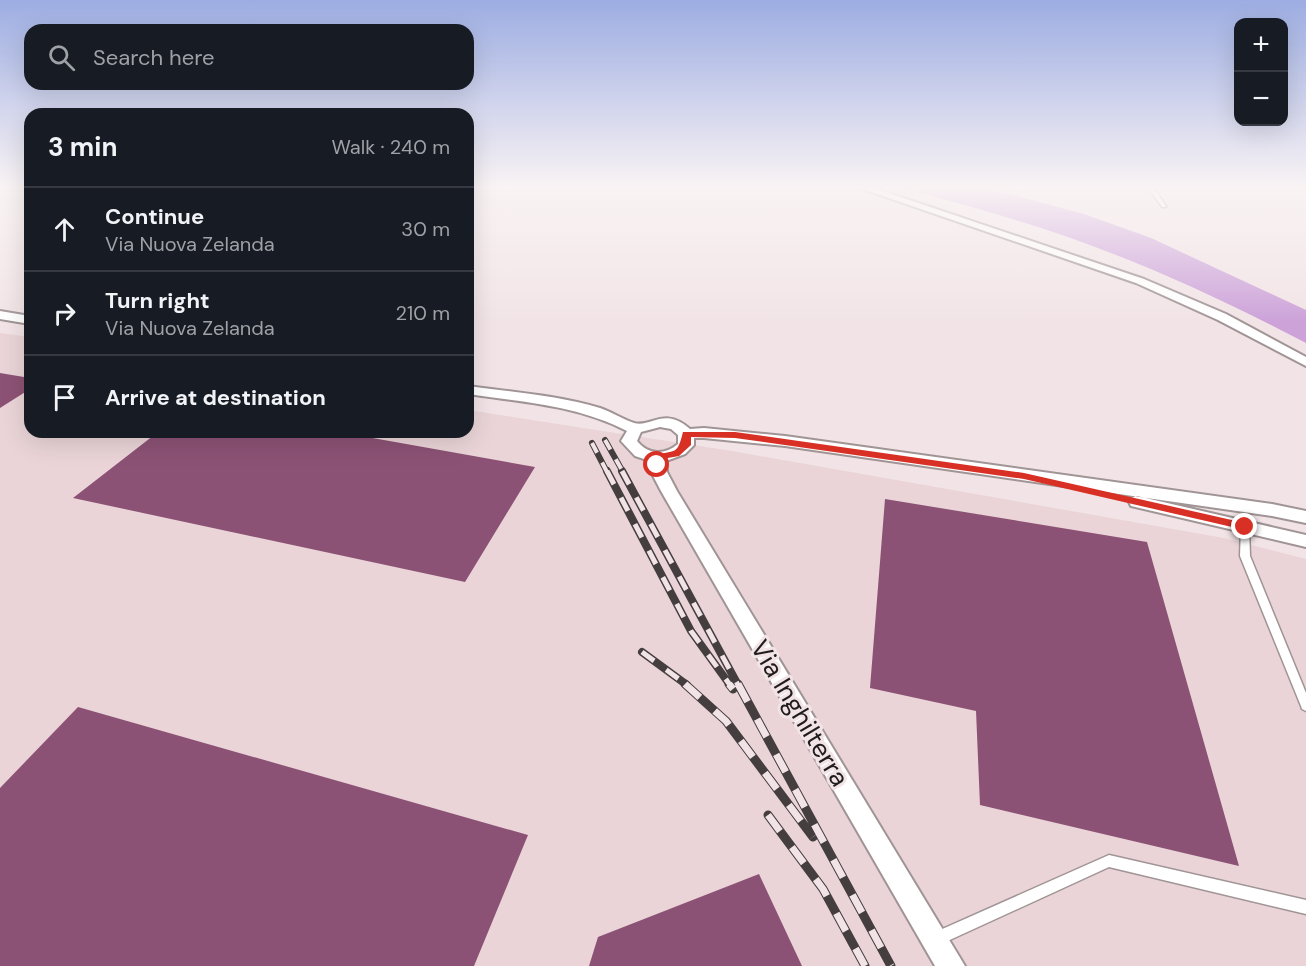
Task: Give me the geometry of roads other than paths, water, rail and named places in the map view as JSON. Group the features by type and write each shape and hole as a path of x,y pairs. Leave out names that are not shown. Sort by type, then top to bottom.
{"street":[{"path":"995,232 1140,281 1222,317 1306,362"},
{"path":"0,315 24,319"},
{"path":"474,391 587,410 603,414 635,429"},
{"path":"650,423 668,423 682,429 686,434 686,445 682,450 675,454 657,457 638,452 629,441 630,434 635,429 650,423"},
{"path":"686,434 704,433 785,441 1272,510 1306,517"},
{"name":"Via Inghilterra","path":"657,457 659,472 669,491 951,966"},
{"path":"1024,476 1306,541"}],"lane":[{"path":"1245,527 1245,556 1306,705"},
{"path":"935,940 1109,861 1306,907"}],"railway":[{"path":"605,440 623,472"},
{"path":"592,443 607,472"},
{"path":"607,471 691,631 730,685"},
{"path":"622,471 738,685"},
{"path":"642,652 687,685"},
{"path":"685,684 726,721 813,837"},
{"path":"729,684 733,689"},
{"path":"738,684 891,966"},
{"path":"768,815 823,889 865,966"}]}
